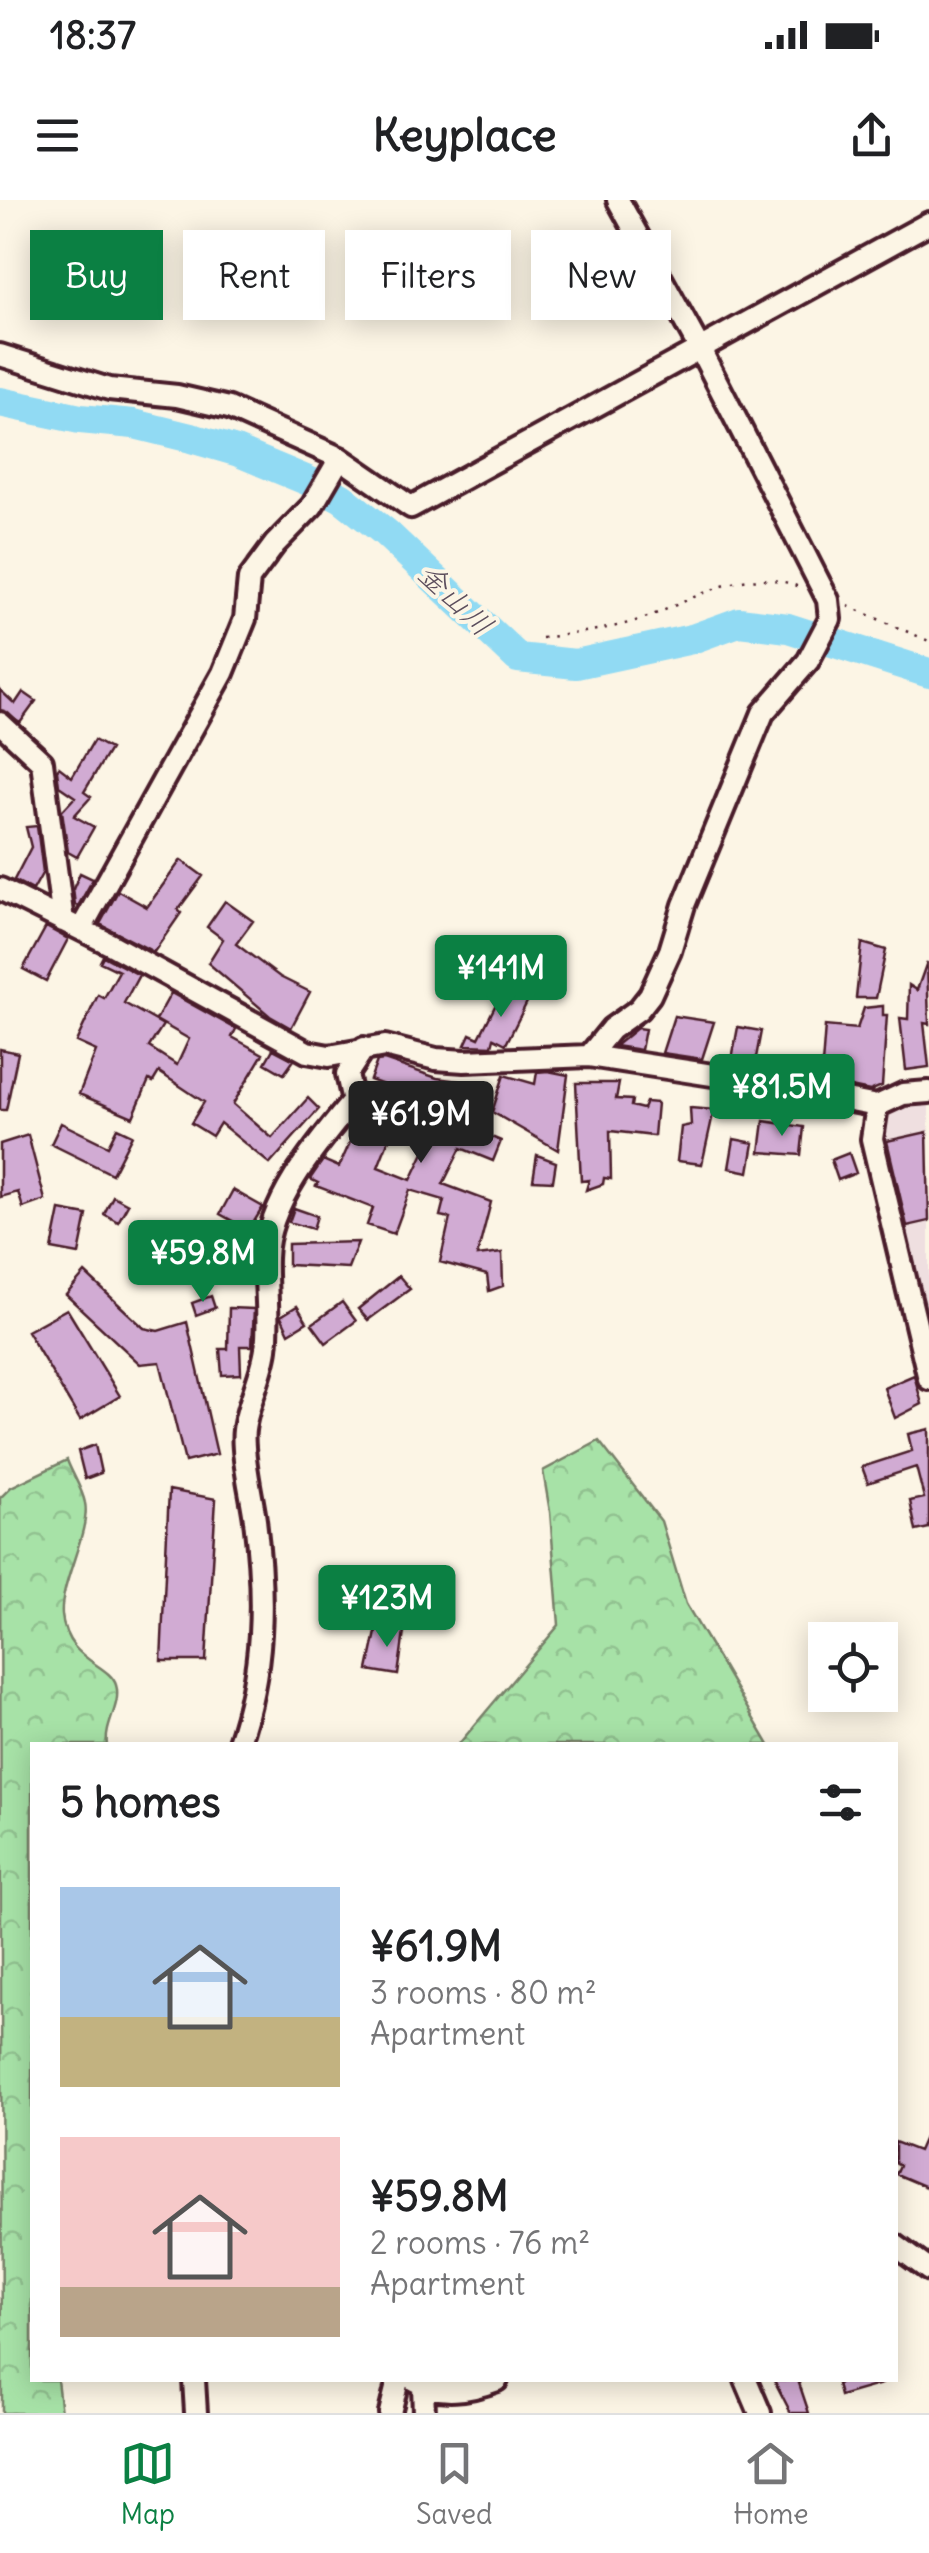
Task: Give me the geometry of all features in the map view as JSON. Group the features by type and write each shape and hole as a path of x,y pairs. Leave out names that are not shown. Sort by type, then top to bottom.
{"street":[{"path":"590,1056 599,1041 650,995 763,713 808,661 829,609 700,349 618,200"},
{"path":"0,355 109,389 177,396 229,408 410,507 929,223"},
{"path":"72,925 223,673 245,619 249,579 275,544 312,506 337,464"},
{"path":"0,723 42,762 72,925"},
{"path":"0,889 307,1052 329,1056 385,1046 464,1062 590,1056 877,1106 903,1094 929,1092"},
{"path":"239,1742 251,1708 262,1624 262,1578 244,1430 260,1383 266,1347 266,1254 278,1212 307,1157 353,1102 347,1074 364,1048"},
{"path":"877,1106 872,1139 929,1379"},
{"path":"898,2247 929,2270"},
{"path":"194,2382 196,2413"},
{"path":"390,2413 398,2382"},
{"path":"424,2413 419,2383 448,2390 491,2382"},
{"path":"747,2382 760,2413"}],"path":[{"path":"542,638 649,617 699,592 758,578 790,583 829,609 929,641"}],"shaded area":[{"path":"929,1099 929,1356 877,1138 883,1116 913,1100"}],"green space":[{"path":"599,1441 661,1521 686,1604 767,1742 461,1742 559,1625 543,1471"},
{"path":"67,1460 84,1497 86,1514 62,1603 65,1630 79,1652 112,1678 117,1692 107,1742 30,1742 30,2382 57,2382 61,2413 2,2413 0,1498 11,1487"}],"building":[{"path":"0,690 15,704 23,692 36,701 20,723 0,710"},
{"path":"94,740 110,749 84,792 91,797 74,816 94,827 77,857 68,852 62,811 75,797 59,786 57,770 59,767 72,777"},
{"path":"37,826 43,872 33,890 14,880 31,847 26,827"},
{"path":"181,860 203,876 154,952 100,924 118,891 147,907"},
{"path":"80,873 93,879 78,906 73,889"},
{"path":"225,901 253,921 236,944 280,977 310,992 291,1028 270,1016 208,963 223,939 207,927"},
{"path":"46,927 68,939 46,981 23,969"},
{"path":"862,943 886,950 876,998 856,998"},
{"path":"103,956 139,975 124,1003 163,1025 149,1047 177,1065 189,1039 156,1020 171,993 236,1029 232,1037 263,1054 233,1104 272,1138 308,1098 319,1109 270,1164 220,1123 212,1136 191,1123 204,1102 159,1072 153,1082 149,1080 133,1117 79,1094 96,1051 76,1042 98,995 104,998 119,971 100,962"},
{"path":"927,962 929,1024 924,1023 929,1067 906,1070 900,1018 908,1019 909,985 917,990"},
{"path":"504,988 528,1000 506,1044 494,1038 492,1046 465,1045 470,1034 479,1038"},
{"path":"883,1006 883,1015 887,1015 882,1086 870,1091 836,1084 840,1066 822,1065 825,1026 857,1029 864,1008"},
{"path":"674,1016 714,1022 702,1059 662,1053"},
{"path":"738,1027 761,1031 755,1063 732,1059"},
{"path":"637,1028 645,1029 641,1050 615,1046"},
{"path":"0,1049 18,1053 6,1110 0,1110"},
{"path":"273,1049 294,1060 284,1074 265,1063"},
{"path":"377,1061 437,1078 473,1083 462,1125 501,1141 493,1161 461,1148 443,1184 491,1202 477,1256 502,1253 503,1286 489,1291 487,1275 440,1262 450,1218 440,1216 444,1200 410,1190 394,1234 367,1225 373,1208 316,1186 318,1183 310,1179 323,1160 339,1167 356,1129 389,1139 378,1167 411,1180 432,1136 386,1117 397,1090 370,1080"},
{"path":"537,1072 568,1075 558,1150 492,1112 504,1075 535,1084"},
{"path":"576,1083 619,1083 616,1099 632,1100 631,1106 643,1109 646,1102 657,1103 654,1136 610,1131 611,1179 604,1178 603,1184 586,1190 589,1180 581,1181"},
{"path":"690,1108 714,1110 702,1164 677,1161 681,1127 691,1125"},
{"path":"764,1121 804,1127 801,1155 760,1152"},
{"path":"61,1123 108,1146 117,1128 132,1135 112,1174 51,1144"},
{"path":"927,1132 929,1221 907,1226 887,1141"},
{"path":"28,1135 45,1200 23,1208 18,1192 0,1197 0,1144"},
{"path":"734,1139 754,1143 749,1172 729,1168"},
{"path":"849,1153 856,1173 838,1180 831,1160"},
{"path":"537,1155 556,1162 553,1181 533,1180"},
{"path":"233,1190 263,1207 249,1230 220,1214"},
{"path":"113,1196 128,1204 118,1222 104,1214"},
{"path":"294,1208 317,1216 313,1229 289,1222"},
{"path":"60,1210 87,1215 79,1254 52,1249"},
{"path":"358,1242 348,1268 288,1265 288,1244"},
{"path":"85,1273 144,1328 158,1331 187,1322 217,1454 185,1462 160,1362 140,1364 66,1295"},
{"path":"399,1276 410,1289 368,1320 358,1309"},
{"path":"211,1296 215,1308 196,1315 192,1303"},
{"path":"342,1302 356,1321 326,1343 312,1324"},
{"path":"297,1306 307,1322 289,1333 281,1316"},
{"path":"229,1308 254,1309 252,1346 240,1346 241,1374 222,1375 220,1349 228,1349"},
{"path":"67,1309 120,1396 80,1420 27,1331"},
{"path":"914,1375 922,1404 895,1418 884,1388"},
{"path":"929,1429 929,1528 916,1531 910,1501 924,1498 916,1467 868,1483 862,1467 912,1451 908,1434"},
{"path":"95,1445 101,1473 85,1479 78,1451"},
{"path":"169,1490 216,1499 206,1661 161,1661"},
{"path":"378,1623 404,1632 398,1675 368,1670"},
{"path":"929,2126 929,2188 898,2175 898,2143 918,2151"},
{"path":"775,2382 799,2382 809,2413 791,2413"},
{"path":"882,2382 882,2384 840,2396 837,2384"}],"waterway":[{"name":"金山川","path":"0,402 80,419 134,424 191,438 236,451 318,485 342,498 386,533 518,658 576,664 692,639 739,622 788,628 929,673"}]}
